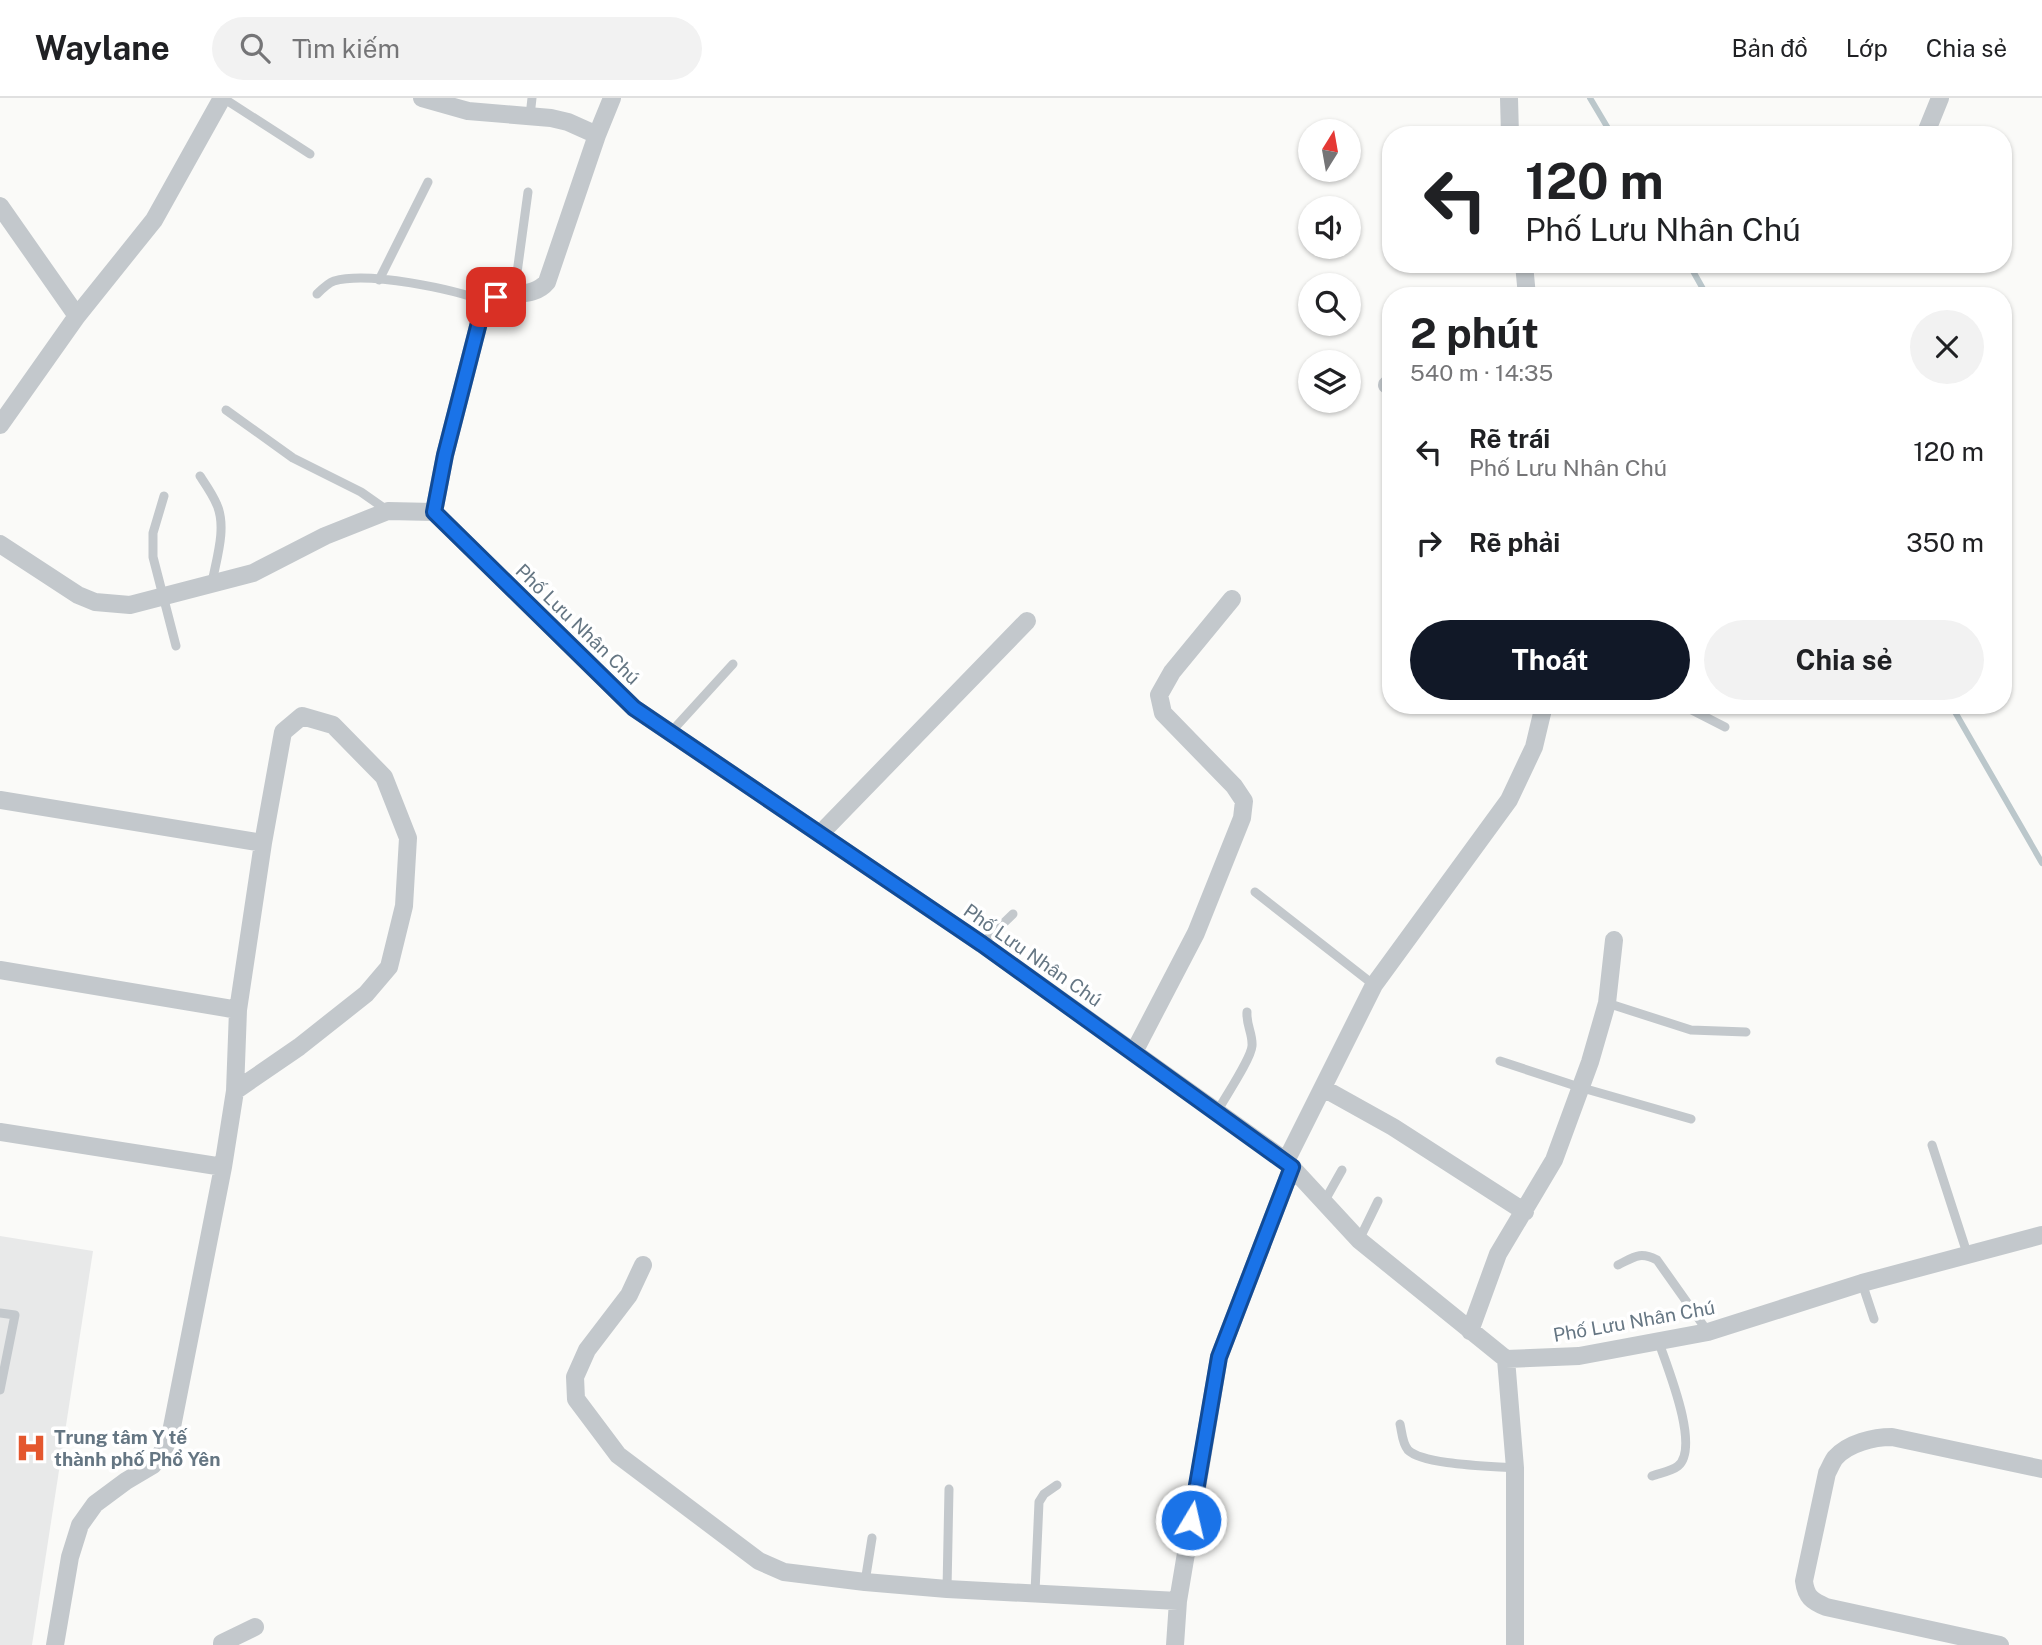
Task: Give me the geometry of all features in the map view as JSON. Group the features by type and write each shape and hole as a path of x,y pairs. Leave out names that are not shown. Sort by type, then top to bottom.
{"street":[{"path":"0,425 77,316 154,220 223,98"},
{"path":"422,98 468,111 531,107 551,118 568,122 597,135"},
{"path":"0,544 78,596 95,602 130,605 265,569 325,536 388,511 434,512 445,455 482,311 487,302 496,297 535,292 542,289 547,282 612,98"},
{"path":"1509,98 1510,126"},
{"path":"1929,126 1940,98"},
{"path":"0,206 77,316"},
{"name":"Phố Lưu Nhân Chú","path":"434,512 634,708 982,944 1289,1164 1359,1240 1506,1359 1579,1356 1708,1332 1861,1283 2042,1235"},
{"path":"1134,1052 1196,933 1242,818 1244,801 1234,786 1163,713 1159,695 1172,672 1232,599"},
{"path":"821,833 1027,621"},
{"path":"1175,1645 1178,1601 1219,1357 1289,1164 1374,985 1509,800 1534,747 1542,714"},
{"path":"55,1645 70,1557 80,1525 95,1504 153,1465 171,1432 223,1167 235,1091 238,1010 262,843 283,732 302,716 333,725 384,777 408,838 404,906 389,967 366,994 299,1048 235,1091"},
{"path":"0,800 262,843"},
{"path":"1470,1331 1498,1254 1554,1160 1590,1062 1607,1003 1614,940"},
{"path":"0,971 238,1010"},
{"path":"1324,1088 1393,1127 1525,1212"},
{"path":"0,1132 223,1167"},
{"path":"643,1265 629,1295 587,1350 575,1377 576,1399 618,1455 759,1560 784,1572 865,1581 947,1589 1178,1601"},
{"path":"1506,1359 1515,1468 1515,1645"},
{"path":"2000,1645 1826,1607 1813,1601 1805,1593 1804,1581 1827,1473 1835,1457 1878,1437 1892,1437 2042,1469"},
{"path":"222,1645 255,1627"}],"lane":[{"path":"223,98 310,154"},
{"path":"379,280 428,182"},
{"path":"514,295 528,192"},
{"path":"317,294 331,281 359,277 453,290 487,302"},
{"path":"226,410 293,458 360,492 388,511"},
{"path":"200,476 217,502 220,514 220,536 212,584"},
{"path":"164,496 153,533 153,557 176,646"},
{"path":"671,732 733,664"},
{"path":"1700,714 1725,727"},
{"path":"1255,892 1374,985"},
{"path":"982,944 1013,914"},
{"path":"1607,1003 1691,1030 1746,1032"},
{"path":"1217,1112 1252,1049 1252,1037 1246,1025 1247,1012"},
{"path":"1500,1061 1690,1119"},
{"path":"1932,1145 1967,1254"},
{"path":"1324,1202 1342,1170"},
{"path":"1359,1240 1378,1200"},
{"path":"1618,1265 1638,1255 1647,1255 1657,1260 1708,1332"},
{"path":"1861,1283 1874,1318"},
{"path":"0,1312 15,1315 0,1390"},
{"path":"1652,1476 1678,1467 1684,1457 1686,1441 1685,1426 1658,1340"},
{"path":"1400,1424 1408,1450 1425,1460 1515,1468"},
{"path":"1035,1592 1039,1502 1044,1494 1057,1485"},
{"path":"947,1589 949,1489"},
{"path":"865,1581 872,1538"}],"shaded area":[{"name":"Trung tâm Y tế thành phố Phổ Yên","path":"0,1236 93,1251 32,1645 0,1645"}],"waterway":[{"path":"1590,98 1607,126"},
{"path":"1694,273 1702,287"},
{"path":"1956,714 2042,863"}],"place":[{"name":"Trung tâm Y tế thành phố Phổ Yên","path":"31,1448"}],"route":[{"path":"496,297 487,302 482,311 445,455 434,512 634,708 982,944 1292,1167 1219,1357 1191,1520"}]}
